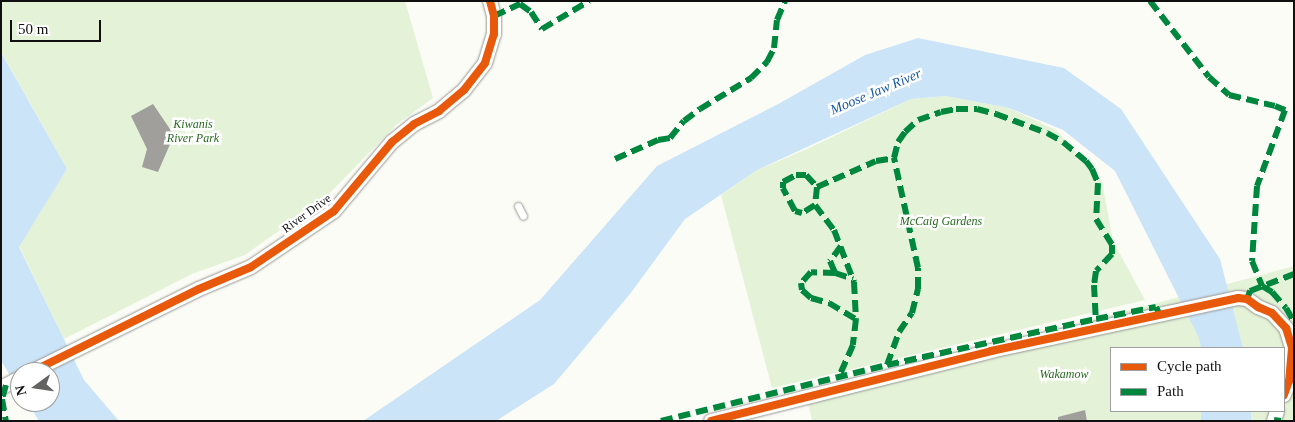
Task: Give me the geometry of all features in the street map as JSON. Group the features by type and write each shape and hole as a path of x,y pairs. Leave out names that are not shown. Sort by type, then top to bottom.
{"street":[{"name":"River Drive","path":"51,362 199,289 251,267 334,211 392,142 414,124 439,111 464,90 485,63 494,34 494,16 490,1"},
{"path":"711,421 991,351 1242,298 1272,313 1286,328 1292,348 1289,381 1285,392"}],"lane":[{"path":"518,206 523,216"}],"green space":[{"name":"Kiwanis River Park","path":"1,1 405,1 433,98 396,125 325,198 245,255 192,274 64,339 19,246 67,169 1,51"},
{"name":"McCaig Gardens","path":"946,96 1009,108 1056,130 1102,181 1113,241 1145,300 772,388 721,195 757,170 807,149 911,99"},
{"name":"Wakamow","path":"1294,266 1294,421 812,421 807,397"}],"water":[{"name":"Moose Jaw River","path":"918,38 1064,68 1121,109 1220,259 1243,347 1201,347 1199,338 1115,171 1063,130 1009,108 946,96 911,99 757,170 685,219 630,294 554,384 496,421 363,421 540,300 657,166 780,103 865,55"},
{"path":"1,52 67,169 19,247 84,380 119,421 39,421 33,412 60,412 60,362 10,362 10,375 1,361"},
{"path":"1201,412 1251,412 1251,421 1201,421"}],"building":[{"path":"153,104 174,135 158,172 142,167 147,149 131,116"},
{"path":"1085,410 1087,421 1058,421 1058,417"}],"marked path":[{"path":"494,16 520,4 531,12 542,29 589,1"},
{"path":"615,159 658,140 670,138 684,121 700,109 751,78 767,62 774,48 777,20 785,1"},
{"path":"1150,1 1209,77 1229,95 1285,110 1257,186 1252,261 1262,286 1272,292 1286,308 1294,322"},
{"path":"817,187 876,161 894,158 898,142 905,132 918,120 941,112 956,109 977,109 1047,133 1063,142 1086,161 1098,183 1096,219 1112,245 1112,254 1096,271 1094,285 1096,319"},
{"path":"887,365 899,332 912,313 918,289 918,268 894,158"},
{"path":"815,205 802,213 795,211 783,188 783,182 796,175 806,175 817,187 815,205 834,230 854,282 856,319 853,345 839,377"},
{"path":"841,246 830,261 835,273 853,279"},
{"path":"835,273 811,272 801,283 802,290 811,298 829,303 856,319"},
{"path":"1247,299 1250,291 1294,274"},
{"path":"661,421 887,365 1096,319 1156,307 1160,315"},
{"path":"6,385 2,399 6,421"},
{"path":"1274,420 1281,421"}],"cycle path":[{"path":"51,362 199,289 251,267 334,211 392,142 414,124 439,111 464,90 485,63 494,34 494,16 490,1"},
{"path":"711,421 991,351 1238,298 1247,299 1258,307 1272,313 1286,328 1292,348 1289,381 1285,392"}]}
